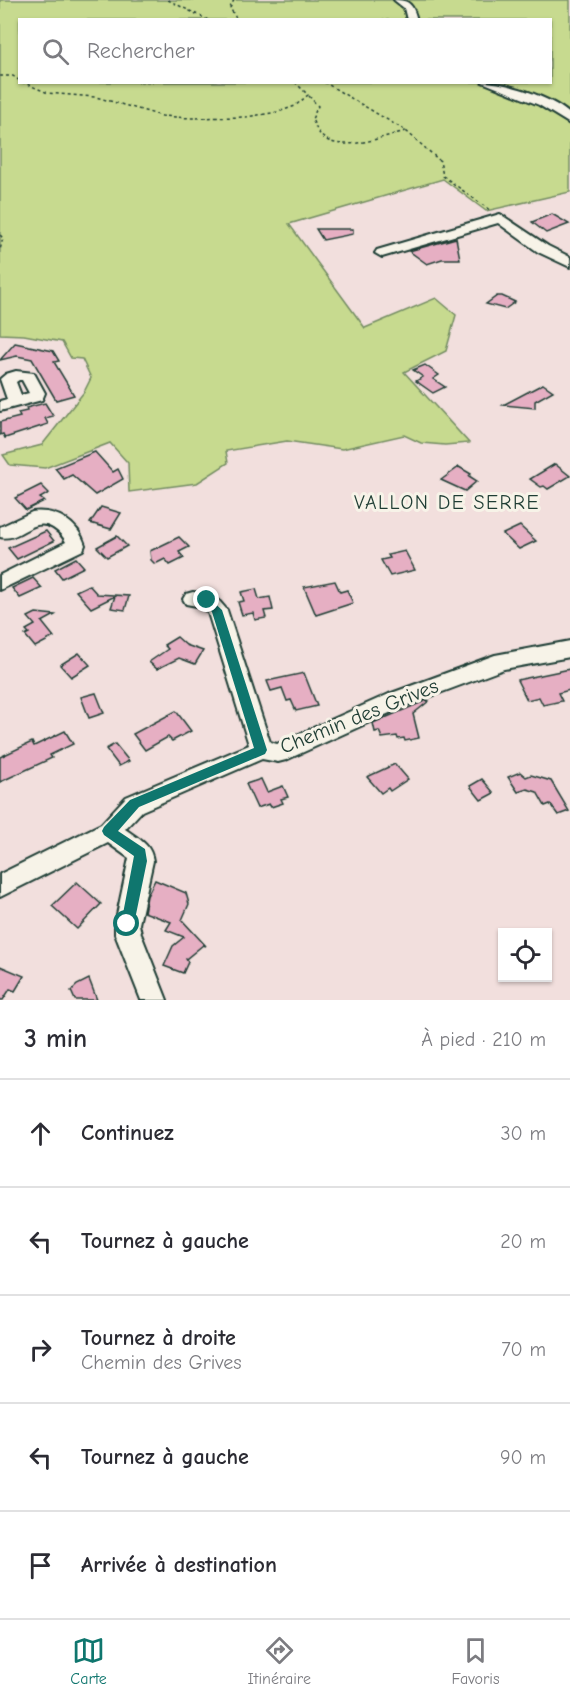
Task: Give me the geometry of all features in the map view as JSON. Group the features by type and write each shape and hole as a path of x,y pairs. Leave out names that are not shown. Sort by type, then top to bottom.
{"street":[{"path":"399,0 409,7 412,18"},
{"path":"491,84 508,92 545,103 566,115 570,120"},
{"path":"382,253 500,218 543,249 570,263"},
{"path":"0,584 76,544 75,536 62,523 46,519 35,518 6,532"},
{"path":"193,599 207,600 216,610 261,750"},
{"name":"Chemin des Grives","path":"0,886 109,831 134,804 261,750 278,753 397,700 502,661 570,649"},
{"path":"109,831 140,853 141,861 127,924 128,934 154,1000"}],"path":[{"path":"168,0 204,18"},
{"path":"234,0 230,8 235,18"},
{"path":"0,76 13,76 18,80"},
{"path":"24,84 38,93 109,99 154,114 180,118 228,118 287,110 308,95"},
{"path":"298,84 315,100 318,106 312,119 319,133 334,142 362,141 406,131"},
{"path":"327,84 406,131 440,161 443,176 500,218"},
{"path":"0,235 3,238 0,250"}],"green space":[{"path":"0,0 570,0 570,192 486,211 443,179 289,224 365,328 436,298 456,315 446,351 404,372 469,443 445,445 421,443 404,435 342,449 287,441 226,451 228,463 197,483 129,492 128,463 110,443 45,468 10,465 3,455 42,445 84,392 91,378 82,359 71,358 62,342 24,335 0,334"}],"building":[{"path":"552,214 569,224 546,233 532,222"},
{"path":"316,229 353,229 353,234 323,240"},
{"path":"456,238 460,259 442,259 427,264 409,251"},
{"path":"497,296 515,302 505,309 486,304"},
{"path":"15,343 53,351 59,361 54,362 74,395 56,400 32,359 17,356 0,360"},
{"path":"425,365 439,375 433,379 445,387 433,393 416,381 423,377 413,370"},
{"path":"543,384 553,391 535,401 535,408 503,405"},
{"path":"45,403 53,416 45,418 48,424 5,438 3,434 0,435 0,422 20,417 18,413 27,411 26,408"},
{"path":"95,452 113,472 118,469 123,479 95,495 72,475 64,479 55,468"},
{"path":"555,464 570,476 548,489 530,479"},
{"path":"459,467 471,474 469,476 477,481 465,491 441,480"},
{"path":"41,485 49,493 40,498 44,501 26,510 15,498"},
{"path":"101,507 121,513 111,529 90,523"},
{"path":"520,526 536,541 519,549 503,534"},
{"path":"46,531 54,541 17,559 8,548"},
{"path":"117,536 127,546 107,557 97,547"},
{"path":"179,537 189,547 179,552 184,558 170,565 165,559 155,564 151,560 150,551"},
{"path":"405,551 415,570 390,576 381,560 390,558 388,555"},
{"path":"76,558 84,567 62,578 55,569"},
{"path":"33,578 42,588 20,598 12,588"},
{"path":"335,581 340,592 347,590 353,603 316,615 304,587"},
{"path":"89,585 97,594 129,596 125,610 111,608 115,596 91,608 76,591"},
{"path":"256,589 259,599 270,597 273,610 264,611 266,618 255,620 253,613 242,615 238,602 244,601 241,592"},
{"path":"36,613 55,615 42,622 54,637 35,647 25,635 29,633 26,630 35,625 28,617"},
{"path":"177,637 186,645 203,651 195,664 179,658 157,669 149,662 168,649 164,645"},
{"path":"79,653 90,665 71,677 60,665"},
{"path":"570,669 570,690 558,693 562,701 543,705 539,697 527,700 517,680"},
{"path":"304,673 317,706 296,711 291,700 287,701 282,688 271,691 267,681"},
{"path":"96,693 104,713 89,718 81,697"},
{"path":"429,701 413,714 419,738 405,741 404,738 398,739 397,736 382,738 379,731 375,732 373,723"},
{"path":"176,711 191,731 172,741 168,737 145,750 133,734"},
{"path":"65,731 73,744 50,755 52,758 0,782 0,757 32,742 34,746"},
{"path":"115,744 129,761 119,766 106,749"},
{"path":"395,764 408,779 390,791 388,788 381,793 367,777"},
{"path":"520,772 526,777 531,775 551,781 569,811 558,815 550,804 545,806 537,792 527,789 518,792 508,777"},
{"path":"261,779 267,792 283,786 288,797 281,799 283,803 257,808 246,784"},
{"path":"482,779 494,793 481,800 470,786"},
{"path":"155,880 186,893 189,904 182,920 206,946 203,945 186,959 188,962 183,973 164,966 173,946 184,937 166,930 171,922 144,912 147,896"},
{"path":"77,882 101,904 77,929 52,906"},
{"path":"0,966 24,976 15,991 10,989 3,1000 0,1000"},
{"path":"89,979 97,1000 75,1000 71,991"}],"district":[{"name":"VALLON DE SERRE","path":"447,502"}],"route":[{"path":"127,924 141,861 140,853 109,831 134,804 261,750 216,610 207,600"}]}
